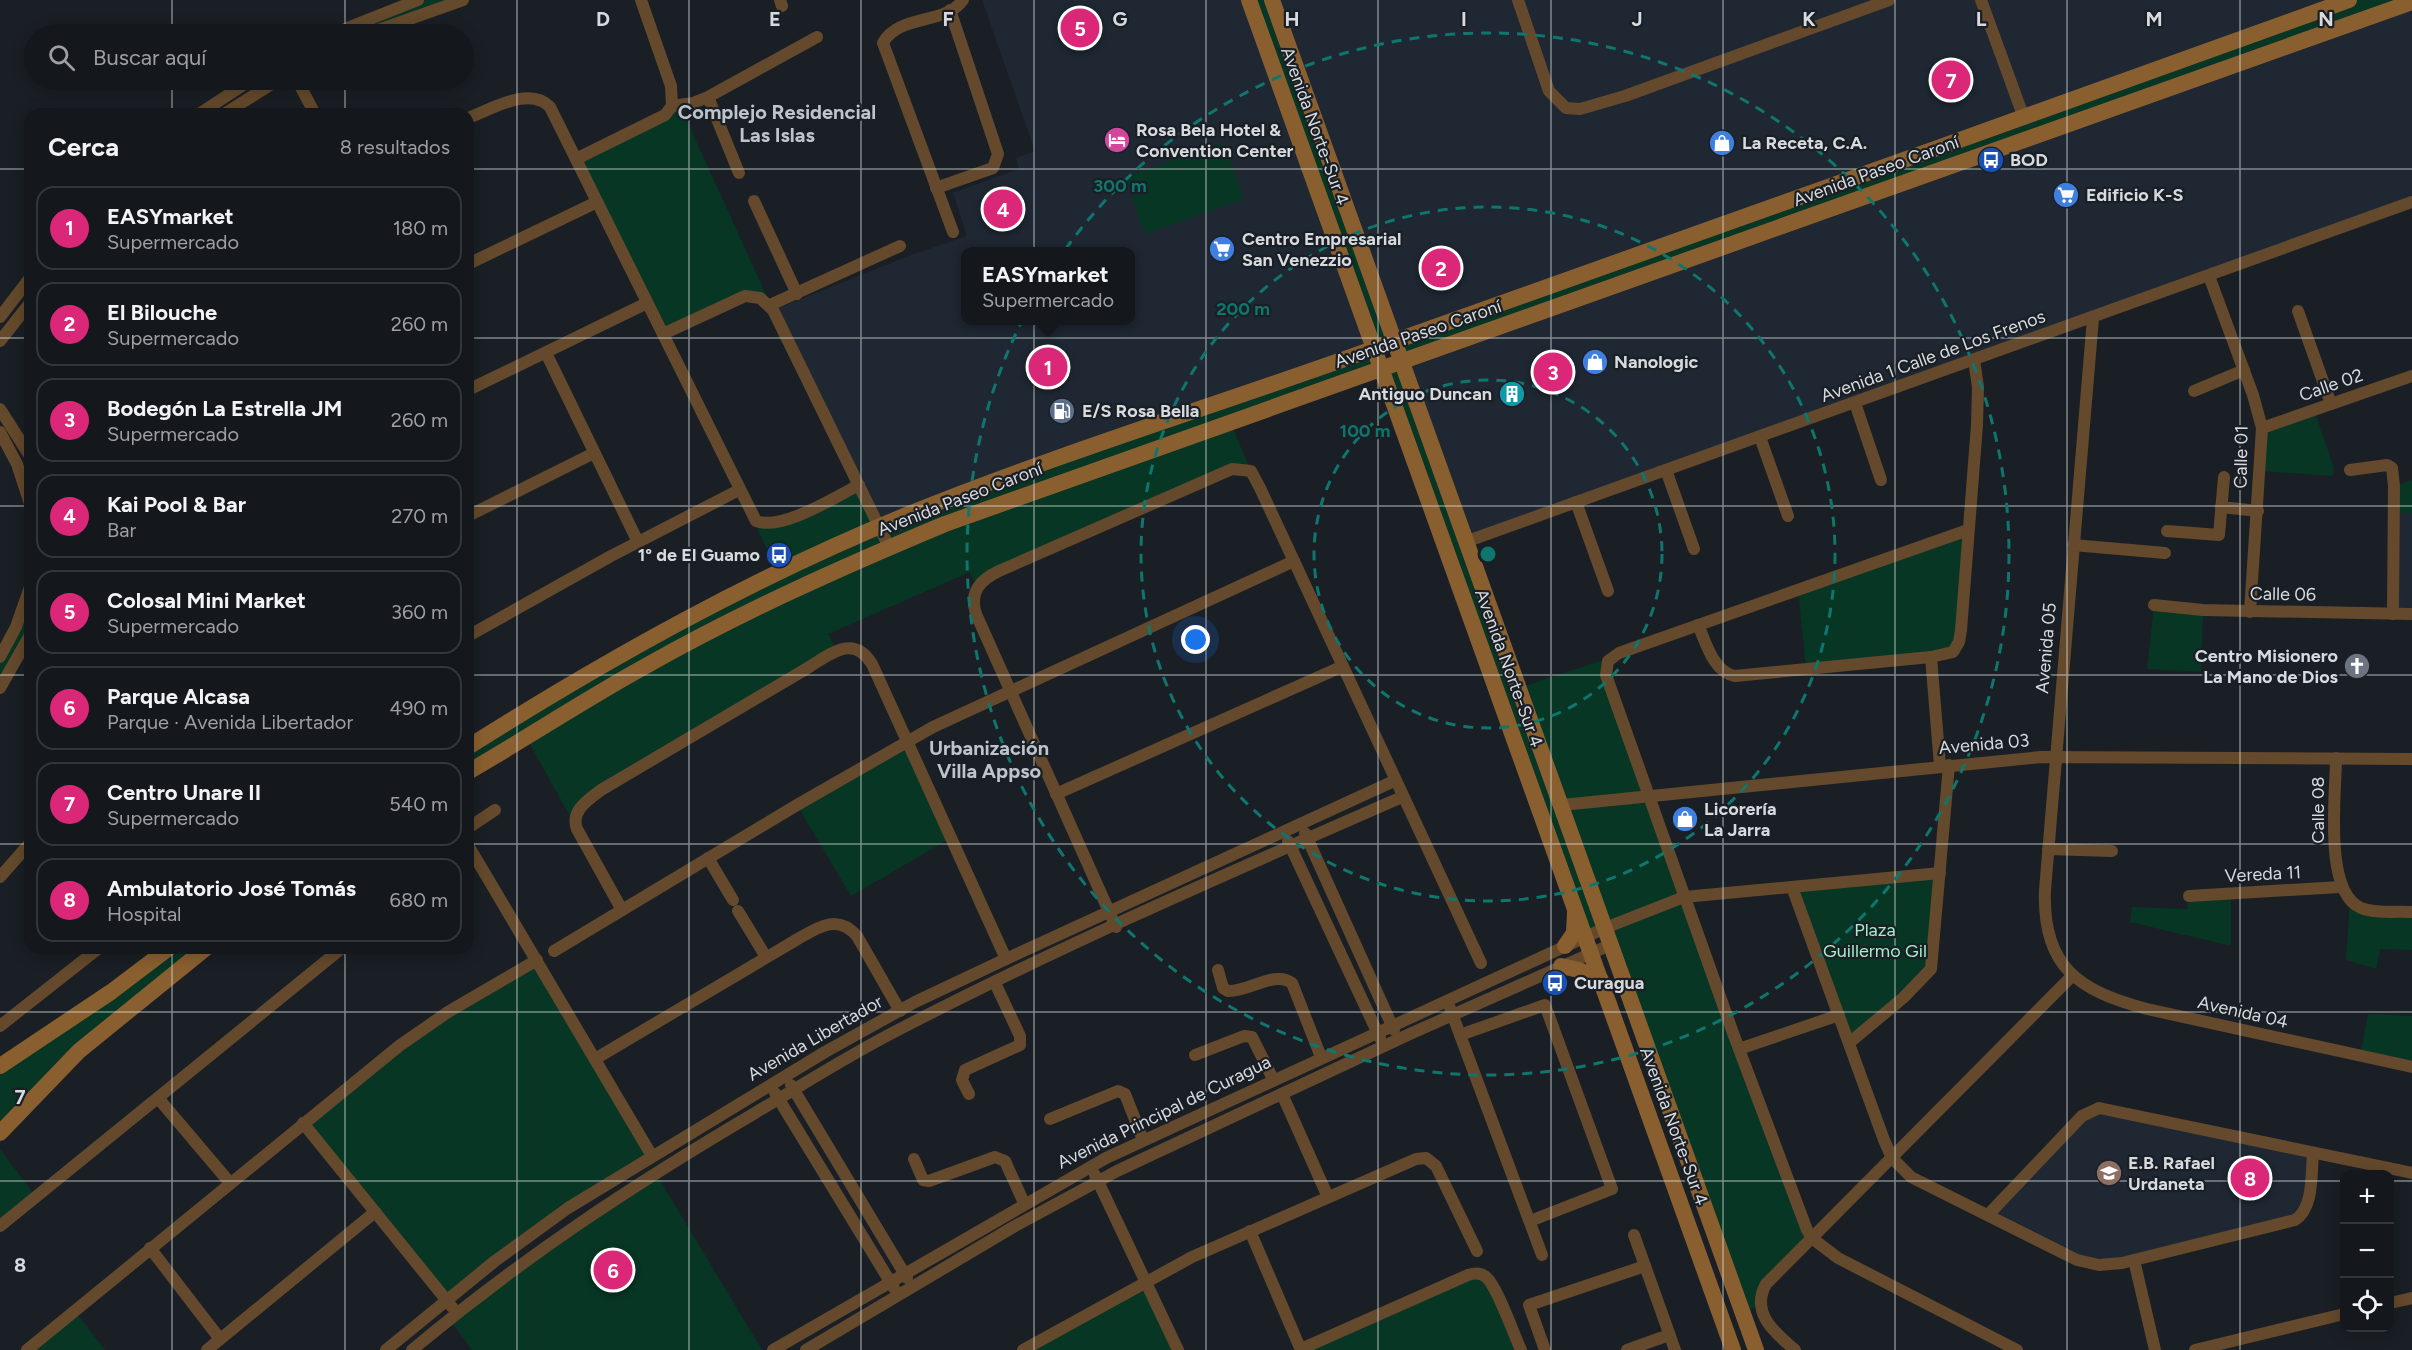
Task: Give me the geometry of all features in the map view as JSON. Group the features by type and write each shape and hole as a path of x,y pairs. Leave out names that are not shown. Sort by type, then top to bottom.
{"street":[{"path":"357,24 418,0"},
{"path":"395,24 463,0"},
{"path":"641,0 671,86 672,106"},
{"path":"953,232 883,43 890,32 950,10 963,0"},
{"name":"Avenida Norte-Sur 4","path":"1249,0 1379,368 1576,909 1733,1350"},
{"name":"Avenida Norte-Sur 4","path":"1272,0 1756,1350"},
{"path":"1518,0 1549,91 1566,108 1580,109 1615,100 1889,0"},
{"path":"1981,0 2024,118"},
{"name":"Avenida Paseo Caroní","path":"474,743 553,694 654,636 771,576 879,527 1016,472 1373,350 2349,0"},
{"name":"Avenida Paseo Caroní","path":"474,768 644,666 786,594 889,547 1008,500 2412,2"},
{"path":"936,188 993,168 998,154 950,10"},
{"path":"576,159 664,115 672,106 693,103 708,97 817,37"},
{"path":"208,108 236,90"},
{"path":"234,108 262,90"},
{"path":"302,90 312,108"},
{"path":"708,97 739,173"},
{"path":"474,116 518,100 540,99 554,115 756,521 768,523 801,514 859,485"},
{"path":"754,201 797,294"},
{"path":"474,261 597,202"},
{"name":"Avenida 1 Calle de Los Frenos","path":"1465,542 2412,202"},
{"path":"770,305 900,246"},
{"name":"Calle 01","path":"2209,276 2244,370 2262,428 2250,612"},
{"path":"0,317 24,286"},
{"path":"663,334 745,296 760,298 770,305 889,547"},
{"path":"474,387 647,303"},
{"path":"0,341 24,311"},
{"path":"2298,311 2331,404"},
{"path":"1342,360 1358,340 1361,315"},
{"name":"Avenida 05","path":"2072,976 2057,955 2047,927 2044,903 2093,318"},
{"path":"1386,321 1397,332 1414,334"},
{"path":"1408,382 1411,364 1425,352"},
{"path":"546,353 638,542"},
{"path":"1698,625 1718,665 1724,672 1735,676 1931,657 1953,652 1959,642 1978,398 1974,360"},
{"path":"2194,391 2244,370"},
{"name":"Calle 02","path":"2262,428 2412,376"},
{"path":"1347,379 1372,383 1391,399"},
{"path":"1855,403 1881,480"},
{"path":"0,409 24,447"},
{"path":"0,432 17,464 24,486"},
{"path":"1760,436 1788,516"},
{"path":"474,513 594,453"},
{"path":"2350,470 2387,465 2392,468 2394,486 2393,614"},
{"path":"1116,927 974,607 977,586 999,571 1237,468 1247,469 1254,476 1394,781 1481,963"},
{"path":"1666,470 1694,549"},
{"path":"2167,531 2219,535 2224,477"},
{"path":"474,633 638,542 739,490"},
{"path":"1576,502 1608,591"},
{"path":"2222,507 2258,511"},
{"path":"1968,530 1619,653 1612,657 1606,668 1607,683 1647,797 1801,1218 1813,1239 1838,1258 2017,1350"},
{"path":"2073,545 2165,553"},
{"path":"554,951 908,741 1293,561"},
{"path":"0,657 16,627 24,604"},
{"name":"Calle 06","path":"2154,605 2250,612 2412,614"},
{"path":"0,688 24,646"},
{"path":"622,910 577,830 575,816 581,807 601,790 842,649 863,652 872,664 1006,959"},
{"path":"1849,1043 1931,969 1940,873 1945,766 1931,657"},
{"path":"1056,794 1341,667"},
{"name":"Avenida 03","path":"1562,806 2056,756 2412,759"},
{"name":"Calle 08","path":"2336,758 2336,866 2343,892"},
{"name":"Avenida Libertador","path":"386,1350 446,1300 546,1223 785,1075 900,1011 1006,959 1394,781"},
{"name":"Avenida Libertador","path":"412,1350 457,1312 587,1216 779,1098 897,1030 1402,797"},
{"path":"474,824 495,810"},
{"path":"1301,824 1398,1040"},
{"path":"1284,832 1384,1047"},
{"path":"2048,849 2112,851"},
{"path":"0,877 24,850"},
{"path":"474,855 652,1156"},
{"path":"708,858 766,957"},
{"path":"474,868 480,865"},
{"path":"1588,945 1605,928 1684,897 1940,873"},
{"path":"1792,887 1892,1158 1911,1177 2087,1263 2110,1265 2295,1220 2301,1216 2308,1203 2313,1153"},
{"path":"2343,892 2354,904 2371,911 2412,912"},
{"name":"Vereda 11","path":"2188,896 2343,892"},
{"path":"1565,946 1574,933 1576,909"},
{"path":"595,1059 766,957 819,927 831,923 842,924 856,936 900,1011"},
{"path":"1588,945 1611,945"},
{"name":"Avenida Principal de Curagua","path":"773,1350 1024,1203 1143,1140 1565,946 1588,945"},
{"name":"Avenida Principal de Curagua","path":"806,1350 1098,1181 1561,966 1588,945"},
{"path":"0,1026 91,954"},
{"path":"0,1066 111,992 161,954"},
{"path":"0,1133 79,1051 199,954"},
{"path":"0,1226 335,954"},
{"path":"27,1350 303,1123 420,1031 537,960"},
{"path":"1561,966 1579,970 1601,980"},
{"path":"1218,970 1223,988 1228,991 1252,988 1275,978 1286,978 1292,983 1321,1057"},
{"path":"1796,1350 1767,1323 1761,1302 1763,1290 1774,1275 1813,1239 2072,976"},
{"name":"Avenida 04","path":"2072,976 2093,992 2121,1002 2412,1067"},
{"path":"969,1094 962,1080 965,1070 1020,1045 1020,1036 995,983"},
{"path":"1447,1000 1542,1255"},
{"path":"1460,1035 1545,1005 1612,1189 1530,1221"},
{"path":"1739,1049 1839,1015"},
{"path":"1195,1055 1244,1036 1252,1037 1273,1079"},
{"path":"785,1075 912,1287"},
{"path":"770,1084 898,1295"},
{"path":"1050,1119 1118,1091 1125,1094 1143,1140"},
{"path":"1282,1094 1328,1197"},
{"path":"158,1098 230,1183"},
{"path":"1988,1215 2082,1116 2099,1108 2412,1173"},
{"path":"303,1123 457,1312"},
{"path":"914,1159 923,1180 928,1181 995,1157 1005,1161 1024,1203"},
{"path":"1023,1350 1146,1281 1250,1231 1409,1161 1430,1160 1440,1171 1477,1251"},
{"path":"1091,1166 1178,1350"},
{"path":"207,1350 375,1212"},
{"path":"1250,1231 1301,1350 1468,1275 1476,1274 1485,1276 1493,1286 1521,1350"},
{"path":"1634,1235 1675,1350"},
{"path":"150,1248 220,1339"},
{"path":"2134,1260 2155,1350"},
{"path":"1545,1350 1528,1305 1645,1266"},
{"path":"2394,1303 2412,1298"},
{"path":"1744,1315 1761,1302"},
{"path":"2195,1350 2340,1315"},
{"path":"1627,1350 1669,1335"}],"shaded area":[{"path":"982,0 1249,0 1373,349 879,527 773,310 911,255 967,236 953,193 1019,169 1016,158 1035,151"},
{"path":"1272,0 2349,0 1393,342"},
{"path":"2412,2 2412,202 1465,542 1400,361"},
{"path":"2394,513 2412,513 2412,614 2393,614"},
{"name":"E.B. Rafael Urdaneta","path":"2087,1112 2313,1153 2301,1216 2099,1265 1988,1215"}],"green space":[{"path":"418,0 463,0 395,24 357,24"},
{"path":"1249,0 1272,0 1393,341 2349,0 2412,0 1400,361 1393,342 1373,350"},
{"path":"671,86 773,310 755,296 663,334 576,159 665,115"},
{"path":"1223,142 1244,199 1145,234 1125,177"},
{"path":"1373,350 1379,368 1230,422 1251,471 1247,469 977,586 970,572 828,634 837,651 590,798 575,825 526,737 474,768 474,744 778,572 752,517 768,523 859,485 879,526"},
{"path":"1400,361 1519,688 1612,657 1606,668 1813,1239 1774,1275 1761,1302 1744,1315 1605,928 1586,937 1379,368"},
{"path":"2314,410 2334,468 2333,476 2261,471 2262,428"},
{"path":"2412,480 2412,513 2394,513 2394,486"},
{"path":"1968,530 1956,648 1806,670 1798,588"},
{"path":"24,601 24,646 0,688 0,657"},
{"path":"2154,605 2203,610 2201,672 2147,669"},
{"path":"908,741 951,838 851,896 797,805"},
{"name":"Plaza Guillermo Gil","path":"1940,873 1933,963 1849,1043 1792,887"},
{"path":"2231,894 2231,946 2130,922 2132,907 2187,909 2189,896"},
{"path":"2350,900 2354,904 2412,912 2412,950 2380,949 2376,969 2346,960"},
{"path":"160,954 198,954 134,1005 0,1133 0,1066"},
{"path":"537,960 652,1156 446,1300 303,1123 399,1046"},
{"path":"2368,1014 2412,1016 2412,1067 2360,1057"},
{"path":"0,1149 36,1197 0,1226"},
{"path":"655,1172 762,1350 472,1350 449,1319"},
{"path":"1481,1274 1521,1350 1301,1350"},
{"path":"1146,1281 1178,1350 1023,1350"},
{"path":"74,1310 105,1350 27,1350"}],"place":[{"name":"Colosal Mini Market","path":"1080,28"},
{"name":"Centro Unare II","path":"1951,80"},
{"name":"Rosa Bela Hotel & Convention Center","path":"1117,140"},
{"name":"La Receta, C.A.","path":"1722,143"},
{"name":"BOD","path":"1991,160"},
{"name":"Edificio K-S","path":"2066,195"},
{"name":"Kai Pool & Bar","path":"1003,209"},
{"name":"Centro Empresarial San Venezzio","path":"1222,249"},
{"name":"El Bilouche","path":"1441,268"},
{"name":"Nanologic","path":"1595,362"},
{"name":"EASYmarket","path":"1048,367"},
{"name":"Bodegón La Estrella JM","path":"1553,372"},
{"name":"Antiguo Duncan","path":"1512,394"},
{"name":"E/S Rosa Bella","path":"1062,411"},
{"name":"1° de El Guamo","path":"779,555"},
{"name":"Centro Misionero La Mano de Dios","path":"2357,666"},
{"name":"Licorería La Jarra","path":"1685,819"},
{"name":"Curagua","path":"1555,983"},
{"name":"E.B. Rafael Urdaneta","path":"2109,1173"},
{"name":"Ambulatorio José Tomás","path":"2250,1178"},
{"name":"Parque Alcasa","path":"613,1270"}],"district":[{"name":"Complejo Residencial Las Islas","path":"777,124"},
{"name":"Urbanización Villa Appso","path":"989,760"}]}
